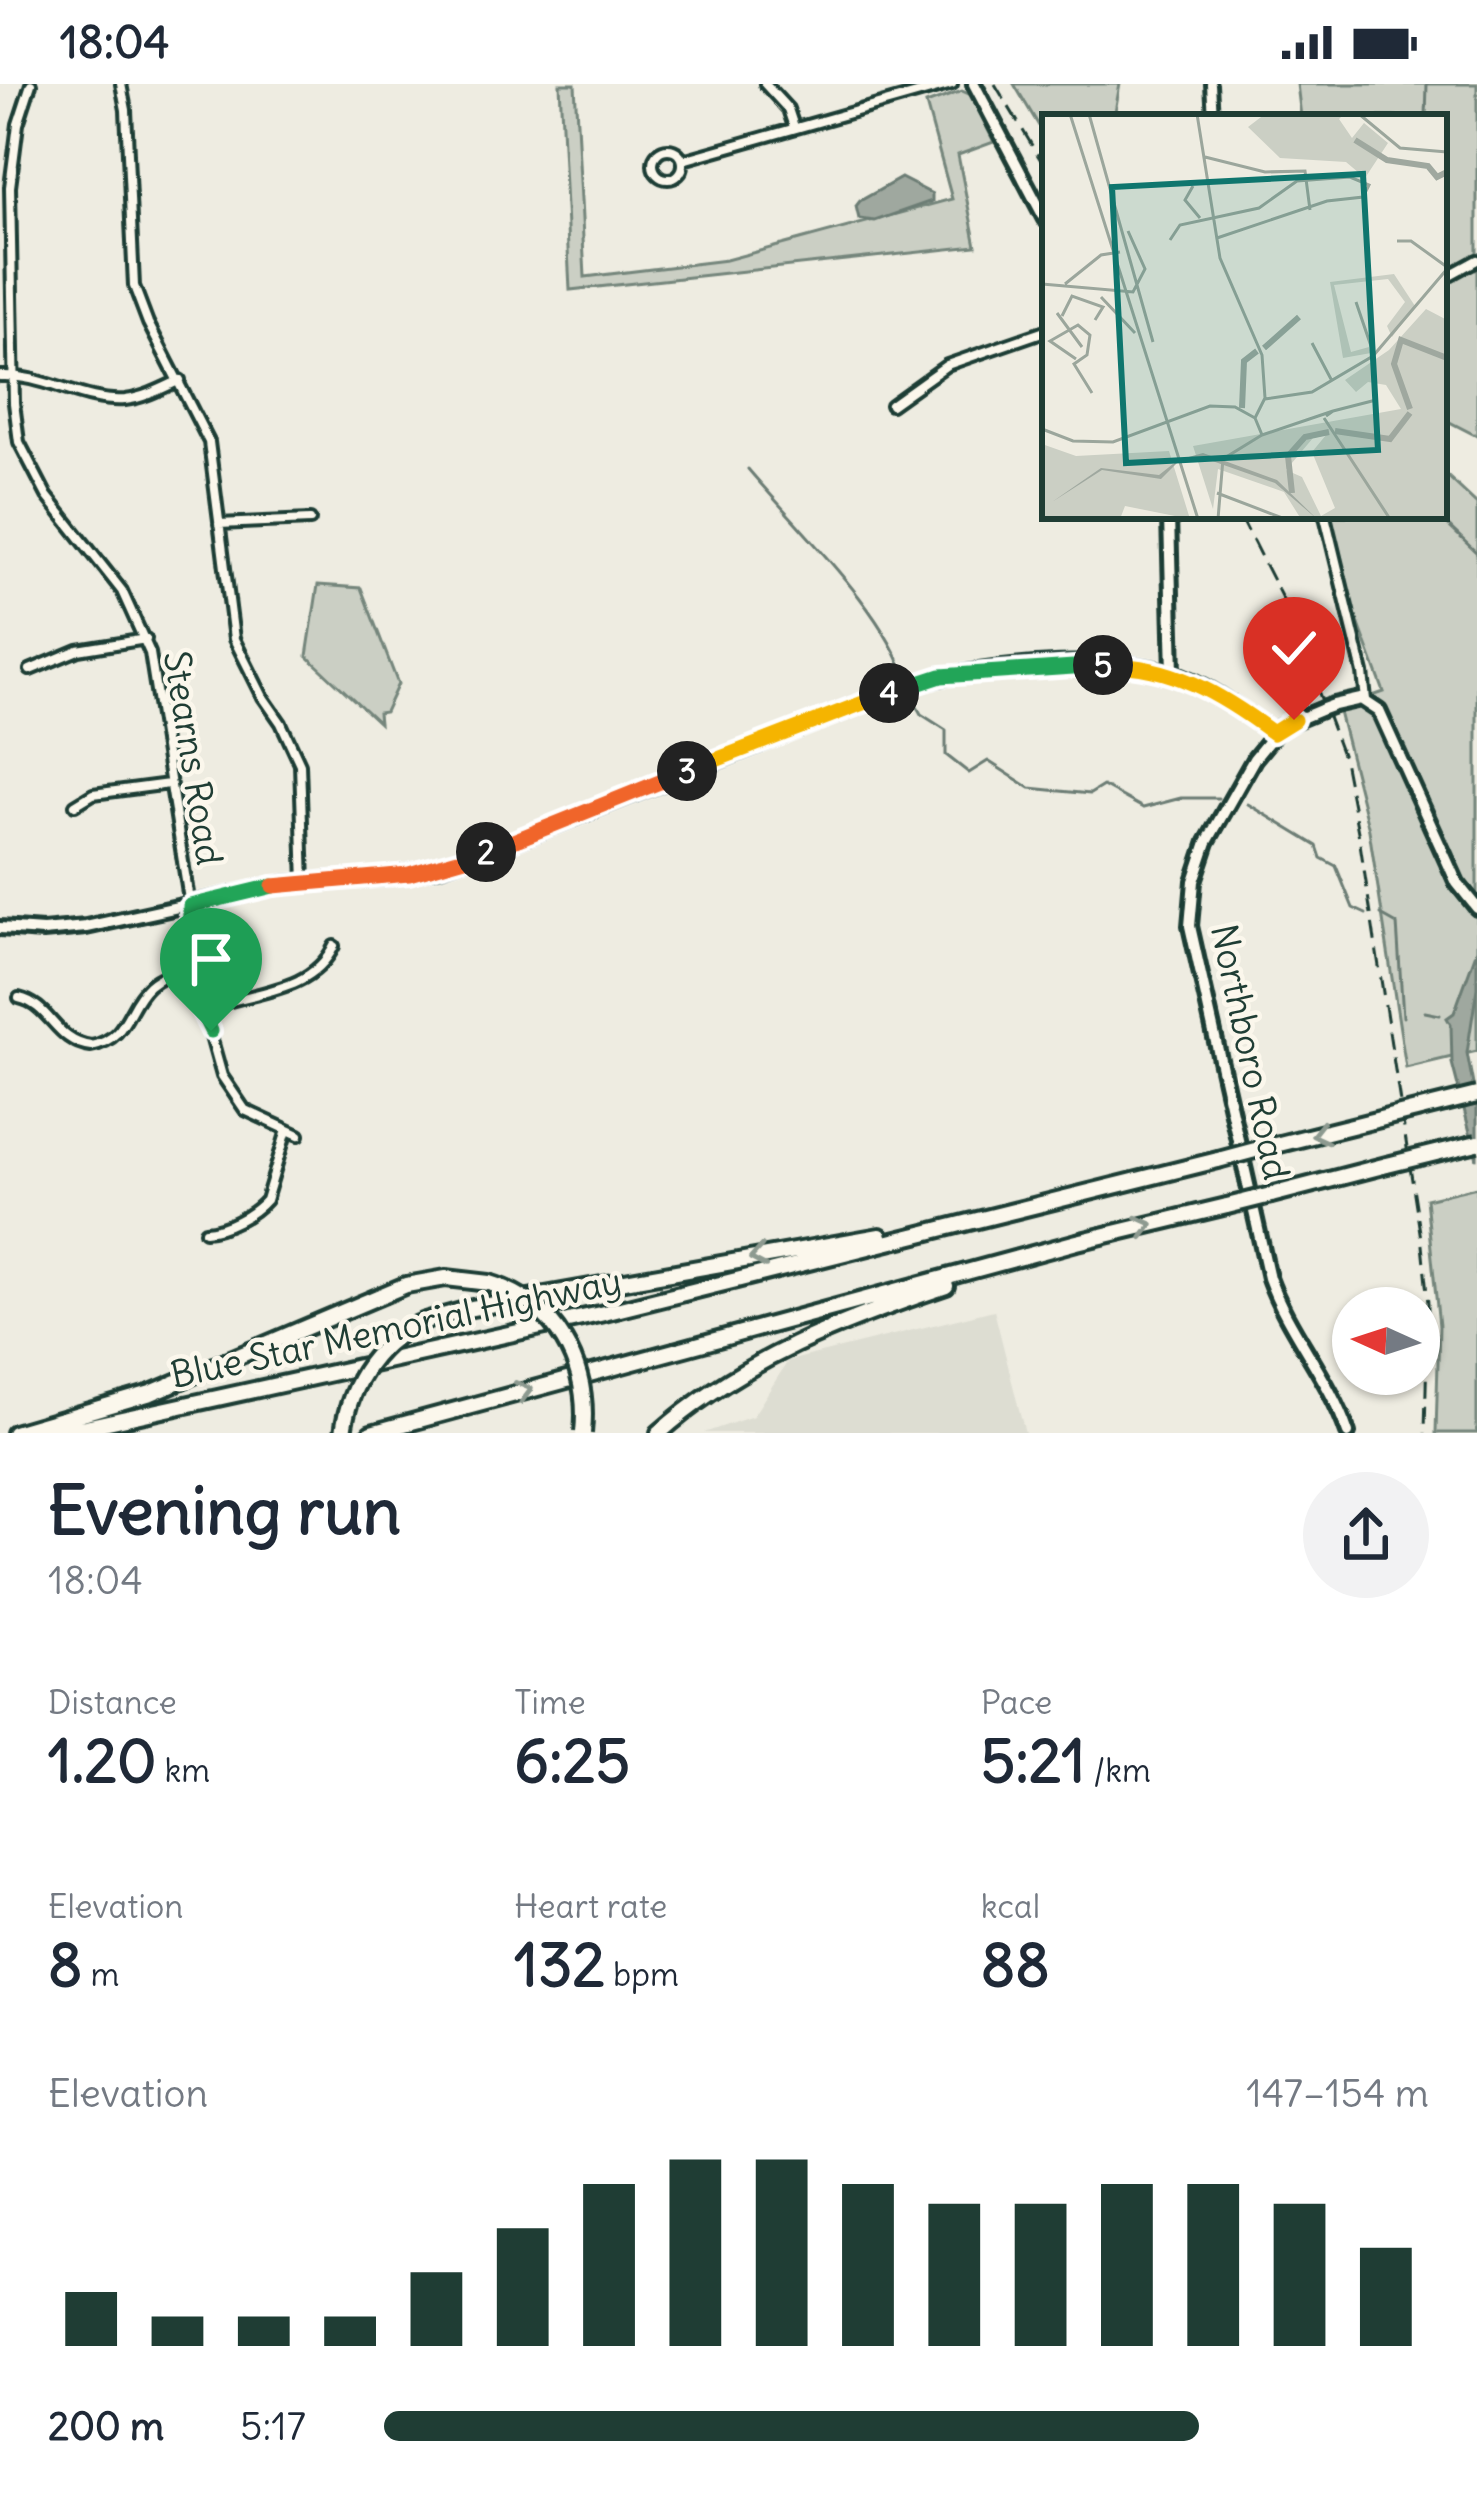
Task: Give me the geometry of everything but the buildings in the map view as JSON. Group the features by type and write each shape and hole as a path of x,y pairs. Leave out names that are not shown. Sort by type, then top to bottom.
{"highway":[{"path":"343,1433 349,1400 370,1363 397,1336 428,1320 472,1308 998,1215 1477,1095"},
{"path":"371,1433 1077,1242 1477,1143"},
{"name":"Blue Star Memorial Highway","path":"58,1433 675,1296 998,1215"},
{"path":"659,1433 727,1381 801,1343 890,1306 1077,1242"},
{"path":"14,1433 164,1388 406,1285 446,1278 489,1283 534,1305 565,1340 581,1382 583,1433"}],"street":[{"name":"Stearns Road","path":"32,84 18,124 10,187 16,422 27,461 47,496 111,574 146,639 190,906 188,970"},
{"name":"Stearns Road","path":"122,84 134,286 209,442 234,639 300,764 304,883"},
{"path":"765,84 787,107 794,127"},
{"path":"683,160 952,84"},
{"path":"974,84 1042,214"},
{"path":"1211,84 1213,114"},
{"path":"664,150 676,151 683,160 682,172 673,179 661,178 654,169 655,157 664,150"},
{"path":"1447,276 1477,260"},
{"path":"891,405 947,365 1042,332"},
{"path":"0,376 14,375 116,400 145,395 180,380"},
{"path":"1169,519 1173,673"},
{"path":"1325,519 1366,700"},
{"path":"219,524 310,520"},
{"path":"30,670 78,650 146,639"},
{"path":"0,928 86,927 264,888 409,874 468,859 921,681 973,672 1083,666 1130,666 1173,673 1273,733 1328,707 1355,698 1366,700 1379,711 1457,883 1477,908"},
{"name":"Northboro Road","path":"1273,733 1210,834 1194,880 1191,936 1269,1278 1329,1386 1348,1433"},
{"path":"75,805 93,794 169,784"},
{"path":"203,1010 306,978 326,962 334,946"},
{"path":"19,998 38,1005 63,1036 91,1046 117,1034 138,994 150,983 188,970 192,995 203,1010 217,1062 237,1102 255,1117 298,1135"},
{"path":"205,1232 259,1208 266,1200 287,1130"}],"shaded area":[{"path":"560,84 575,84 585,277 726,260 952,199 926,104 962,91 971,95 994,142 958,155 976,246 570,290"},
{"path":"1014,84 1120,84 1115,114 1042,114 1042,131"},
{"path":"1297,84 1477,84 1477,436 1447,421 1447,114 1301,114"},
{"path":"901,178 932,194 932,201 875,221 859,219 856,206 860,201"},
{"path":"1447,476 1477,504 1477,1051 1406,1068 1369,830 1338,708 1384,692 1354,611 1332,519 1447,519"},
{"path":"318,585 361,588 398,684 385,712 378,713 379,723 307,656"},
{"path":"1477,950 1477,988 1467,1053 1477,1106 1477,1159 1452,1063 1447,1018 1454,1013"},
{"path":"1477,1187 1477,1433 1436,1433 1440,1287 1435,1287 1426,1199"},
{"path":"994,1310 1025,1433 704,1433 753,1416 788,1361"}],"waterway":[{"path":"1426,114 1427,84"},
{"path":"748,469 860,599 896,655 906,681"},
{"path":"1441,519 1477,553"},
{"path":"910,694 921,714 946,730 946,755 969,773 988,761 1030,788 1090,794 1103,786 1143,808 1181,798 1218,798"},
{"path":"1248,804 1317,846 1321,858 1336,866 1353,908 1366,914"},
{"path":"1381,915 1397,924 1403,1017"},
{"path":"1425,1012 1440,1015"}],"railway":[{"path":"995,84 1042,162"},
{"path":"1242,519 1287,608 1344,760 1422,1245 1428,1303 1425,1433"}],"route":[{"path":"211,1031 189,986 190,906 283,884 391,877 437,868 921,681 1009,669 1130,666 1192,681 1273,733 1294,720"}]}
